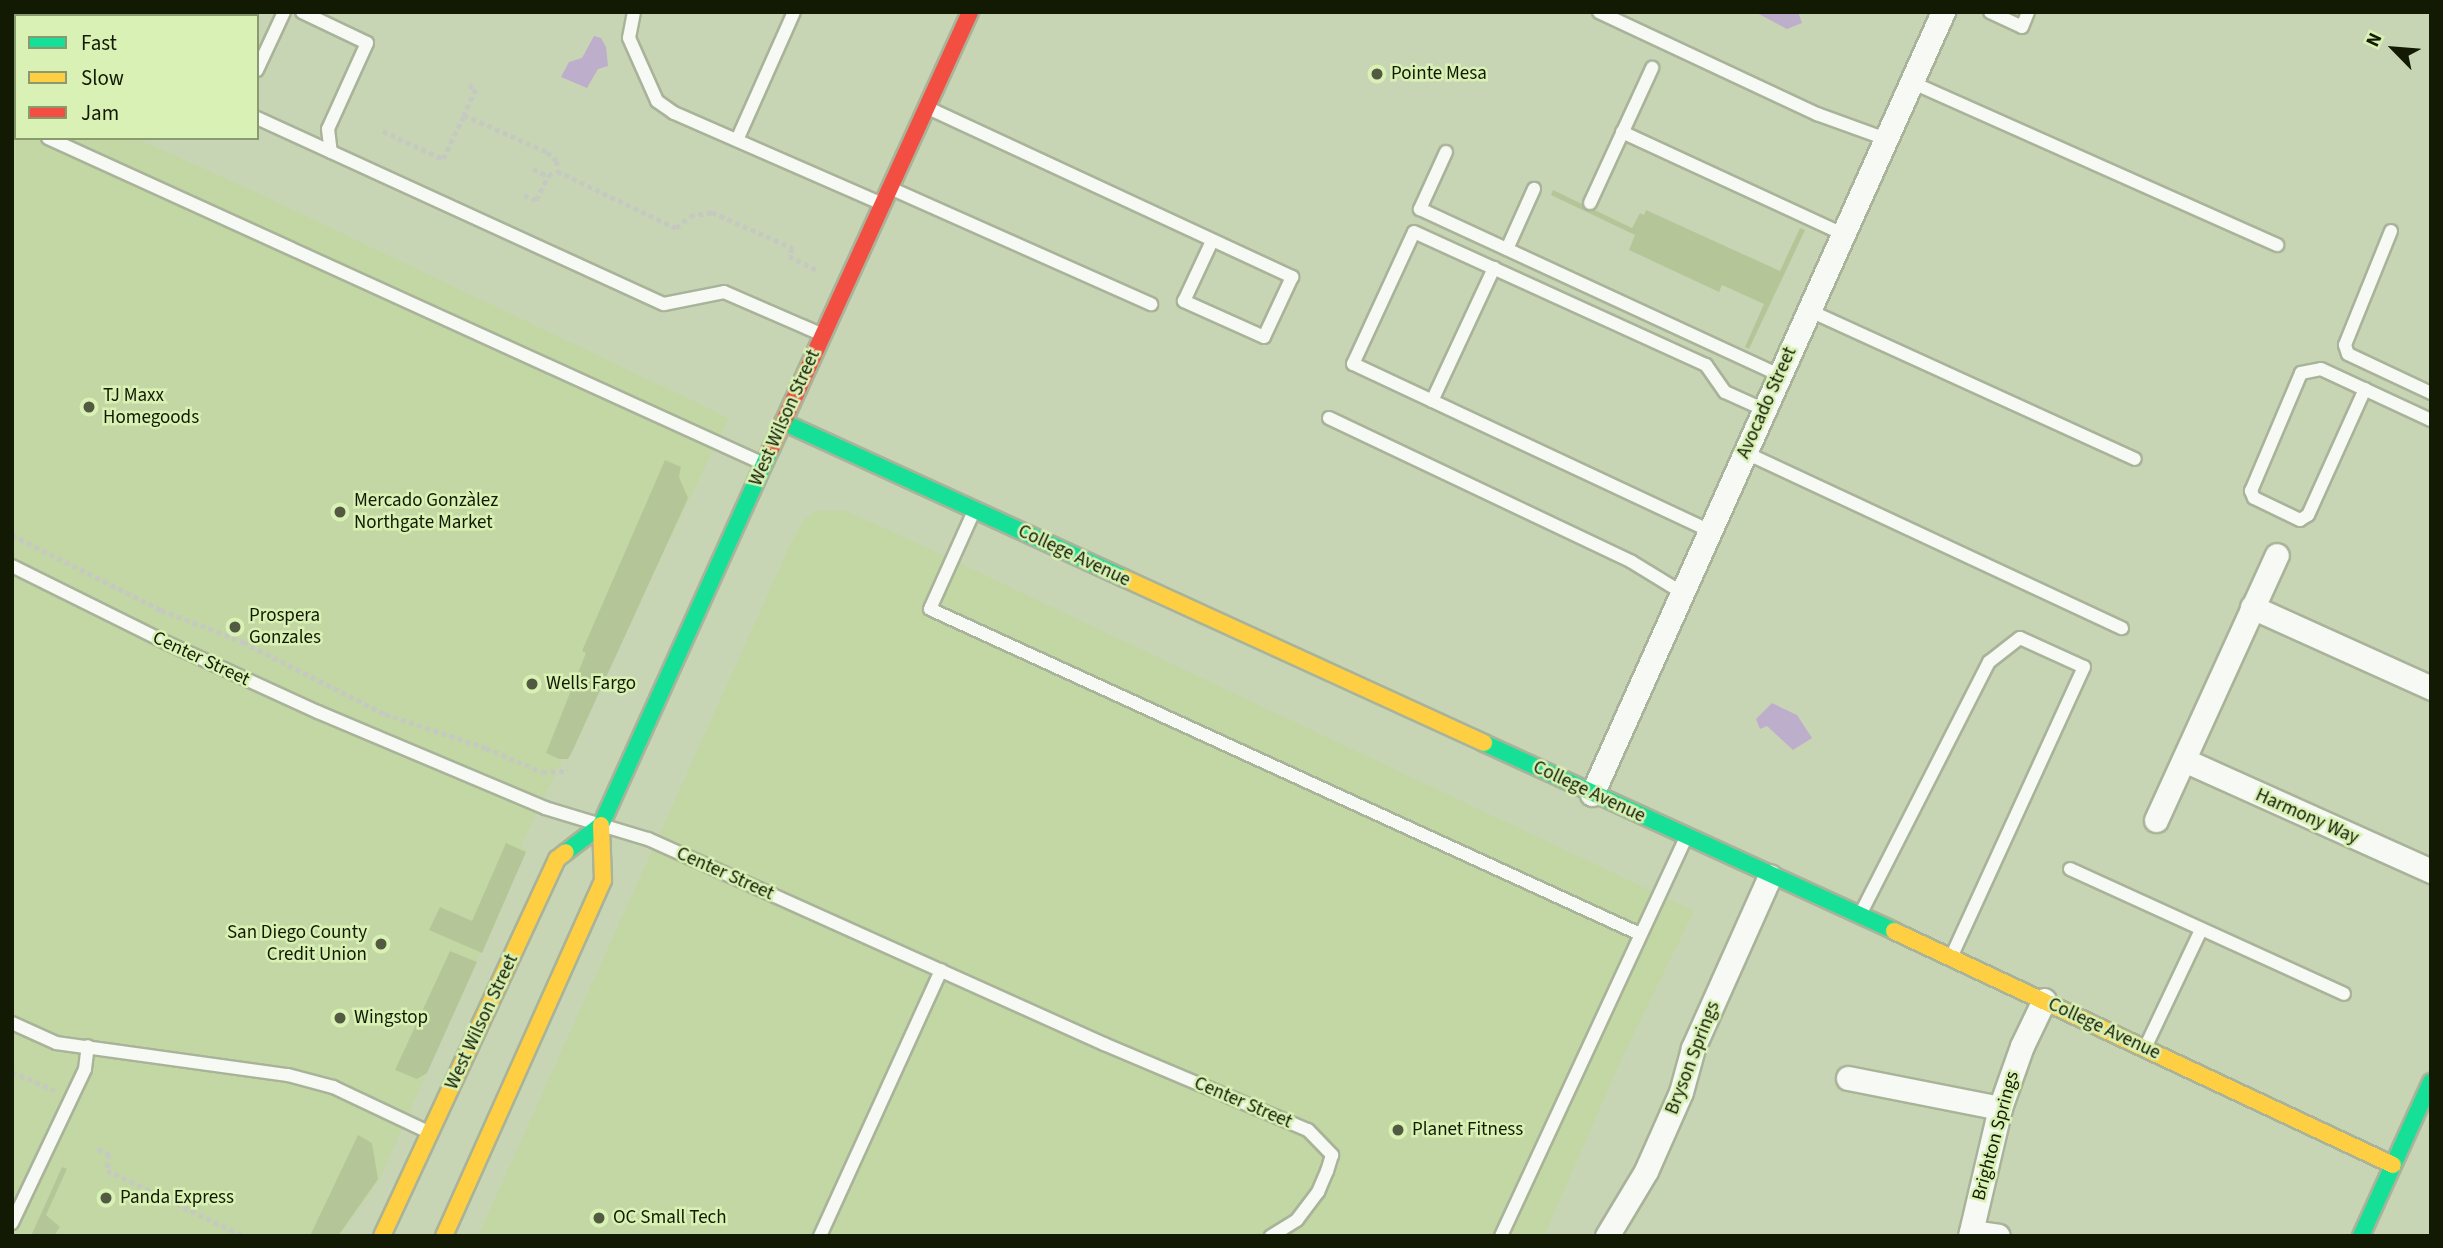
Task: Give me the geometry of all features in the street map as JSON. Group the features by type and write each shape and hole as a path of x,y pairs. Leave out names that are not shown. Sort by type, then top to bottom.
{"street":[{"name":"West Wilson Street","path":"444,1236 603,880 601,825 970,12"},
{"name":"Avocado Street","path":"1592,794 1708,530 1943,12"},
{"name":"College Avenue","path":"783,422 1951,957 2393,1165"},
{"path":"2156,820 2277,555"},
{"path":"2252,607 2431,688"},
{"name":"Harmony Way","path":"2184,760 2431,872"},
{"name":"West Wilson Street","path":"382,1236 557,859 601,825"},
{"name":"Bryson Springs","path":"1607,1236 1651,1160 1681,1092 1693,1048 1770,876"},
{"name":"Brighton Springs","path":"1970,1234 2000,1108 2022,1046 2044,1000"},
{"path":"1848,1078 2000,1108"},
{"path":"2361,1236 2431,1082"},
{"path":"1970,1234 1998,1236"}],"lane":[{"path":"259,66 284,12"},
{"path":"302,12 367,43 328,129 331,152"},
{"path":"634,12 629,38 657,101 674,113 882,204"},
{"path":"737,140 794,12"},
{"path":"1599,12 1614,15 1817,114 1886,139"},
{"path":"1990,12 2022,27 2028,12"},
{"path":"1590,203 1652,68"},
{"path":"1911,82 2277,245"},
{"path":"926,107 1292,277 1264,337 1184,301 1212,241"},
{"path":"259,119 664,304 724,292 823,335"},
{"path":"1622,132 1843,234"},
{"path":"52,140 765,464"},
{"path":"1446,152 1420,209 1779,375"},
{"path":"890,188 1151,304"},
{"path":"1507,249 1534,189"},
{"path":"2391,231 2345,345 2348,354 2431,393"},
{"path":"1708,530 1353,364 1414,232 1706,365 1725,392 1763,409"},
{"path":"1432,401 1494,268"},
{"path":"1808,310 2135,459"},
{"path":"2365,389 2308,515 2300,520 2254,498 2251,491 2301,373 2321,369 2365,389 2431,420"},
{"path":"1329,418 1632,562 1681,592"},
{"path":"1744,452 2122,628"},
{"path":"974,510 930,609 1640,934"},
{"name":"Center Street","path":"12,566 167,643 305,706 545,808 648,839 1104,1044 1308,1130 1321,1140 1332,1155 1318,1192 1297,1220 1271,1236"},
{"path":"1860,916 1989,662 2020,638 2084,667 1951,957"},
{"path":"1501,1236 1686,837"},
{"path":"2070,869 2344,994"},
{"path":"2145,1048 2201,930"},
{"path":"820,1236 941,970"},
{"path":"12,1023 56,1042 288,1075 333,1087 430,1133"},
{"path":"12,1223 85,1069 88,1046"}],"path":[{"path":"383,131 443,159 476,89 469,85"},
{"path":"464,115 547,152 557,161 557,171"},
{"path":"533,169 548,176"},
{"path":"524,195 536,200 548,176 557,171"},
{"path":"557,171 676,228 691,216 712,212 793,248 789,256 817,270"},
{"path":"12,535 161,610 243,642 385,714 486,748 542,772 568,771"},
{"path":"12,1072 55,1091"},
{"path":"97,1149 109,1154 107,1170 244,1236"}],"shaded area":[{"path":"1755,12 1798,12 1802,23 1787,29"},
{"path":"594,36 601,38 606,47 608,66 598,69 587,88 561,77 569,62 582,58"},
{"path":"12,83 14,140 140,140 260,194 729,418 521,845 527,849 379,1180 340,1236 12,1236"},
{"path":"1553,190 1632,228 1640,213 1644,215 1646,210 1780,271 1800,228 1805,230 1749,349 1745,347 1764,304 1722,285 1719,292 1629,250 1635,235 1551,195"},
{"path":"665,460 681,467 679,477 688,498 572,752 568,759 559,759 546,753 586,653 582,651"},
{"path":"816,511 846,511 917,543 1694,911 1623,1056 1544,1236 478,1236 790,545 804,519"},
{"path":"1772,703 1797,715 1812,738 1793,750 1767,726 1760,729 1756,719"},
{"path":"506,843 526,852 482,953 429,930 440,907 472,921"},
{"path":"450,951 477,962 427,1073 417,1079 395,1070"},
{"path":"358,1135 372,1143 378,1179 338,1236 310,1236"},
{"path":"62,1167 67,1169 46,1215 60,1227 54,1236 31,1236"}],"traffic: fast":[{"path":"783,422 1124,578"},
{"path":"566,852 601,825 771,449"},
{"path":"1484,743 1894,931"},
{"path":"2361,1236 2431,1082"}],"traffic: slow":[{"path":"1124,578 1484,743"},
{"path":"444,1236 603,880 601,825"},
{"path":"382,1236 557,859 566,852"},
{"path":"1894,931 2393,1165"}],"traffic: jam":[{"path":"771,449 970,12"}],"place":[{"name":"Pointe Mesa","path":"1377,74"},
{"name":"TJ Maxx Homegoods","path":"89,407"},
{"name":"Mercado Gonzàlez Northgate Market","path":"340,512"},
{"name":"Prospera Gonzales","path":"235,627"},
{"name":"Wells Fargo","path":"532,684"},
{"name":"San Diego County Credit Union","path":"381,944"},
{"name":"Wingstop","path":"340,1018"},
{"name":"Planet Fitness","path":"1398,1130"},
{"name":"Panda Express","path":"106,1198"},
{"name":"OC Small Tech","path":"599,1218"}]}
